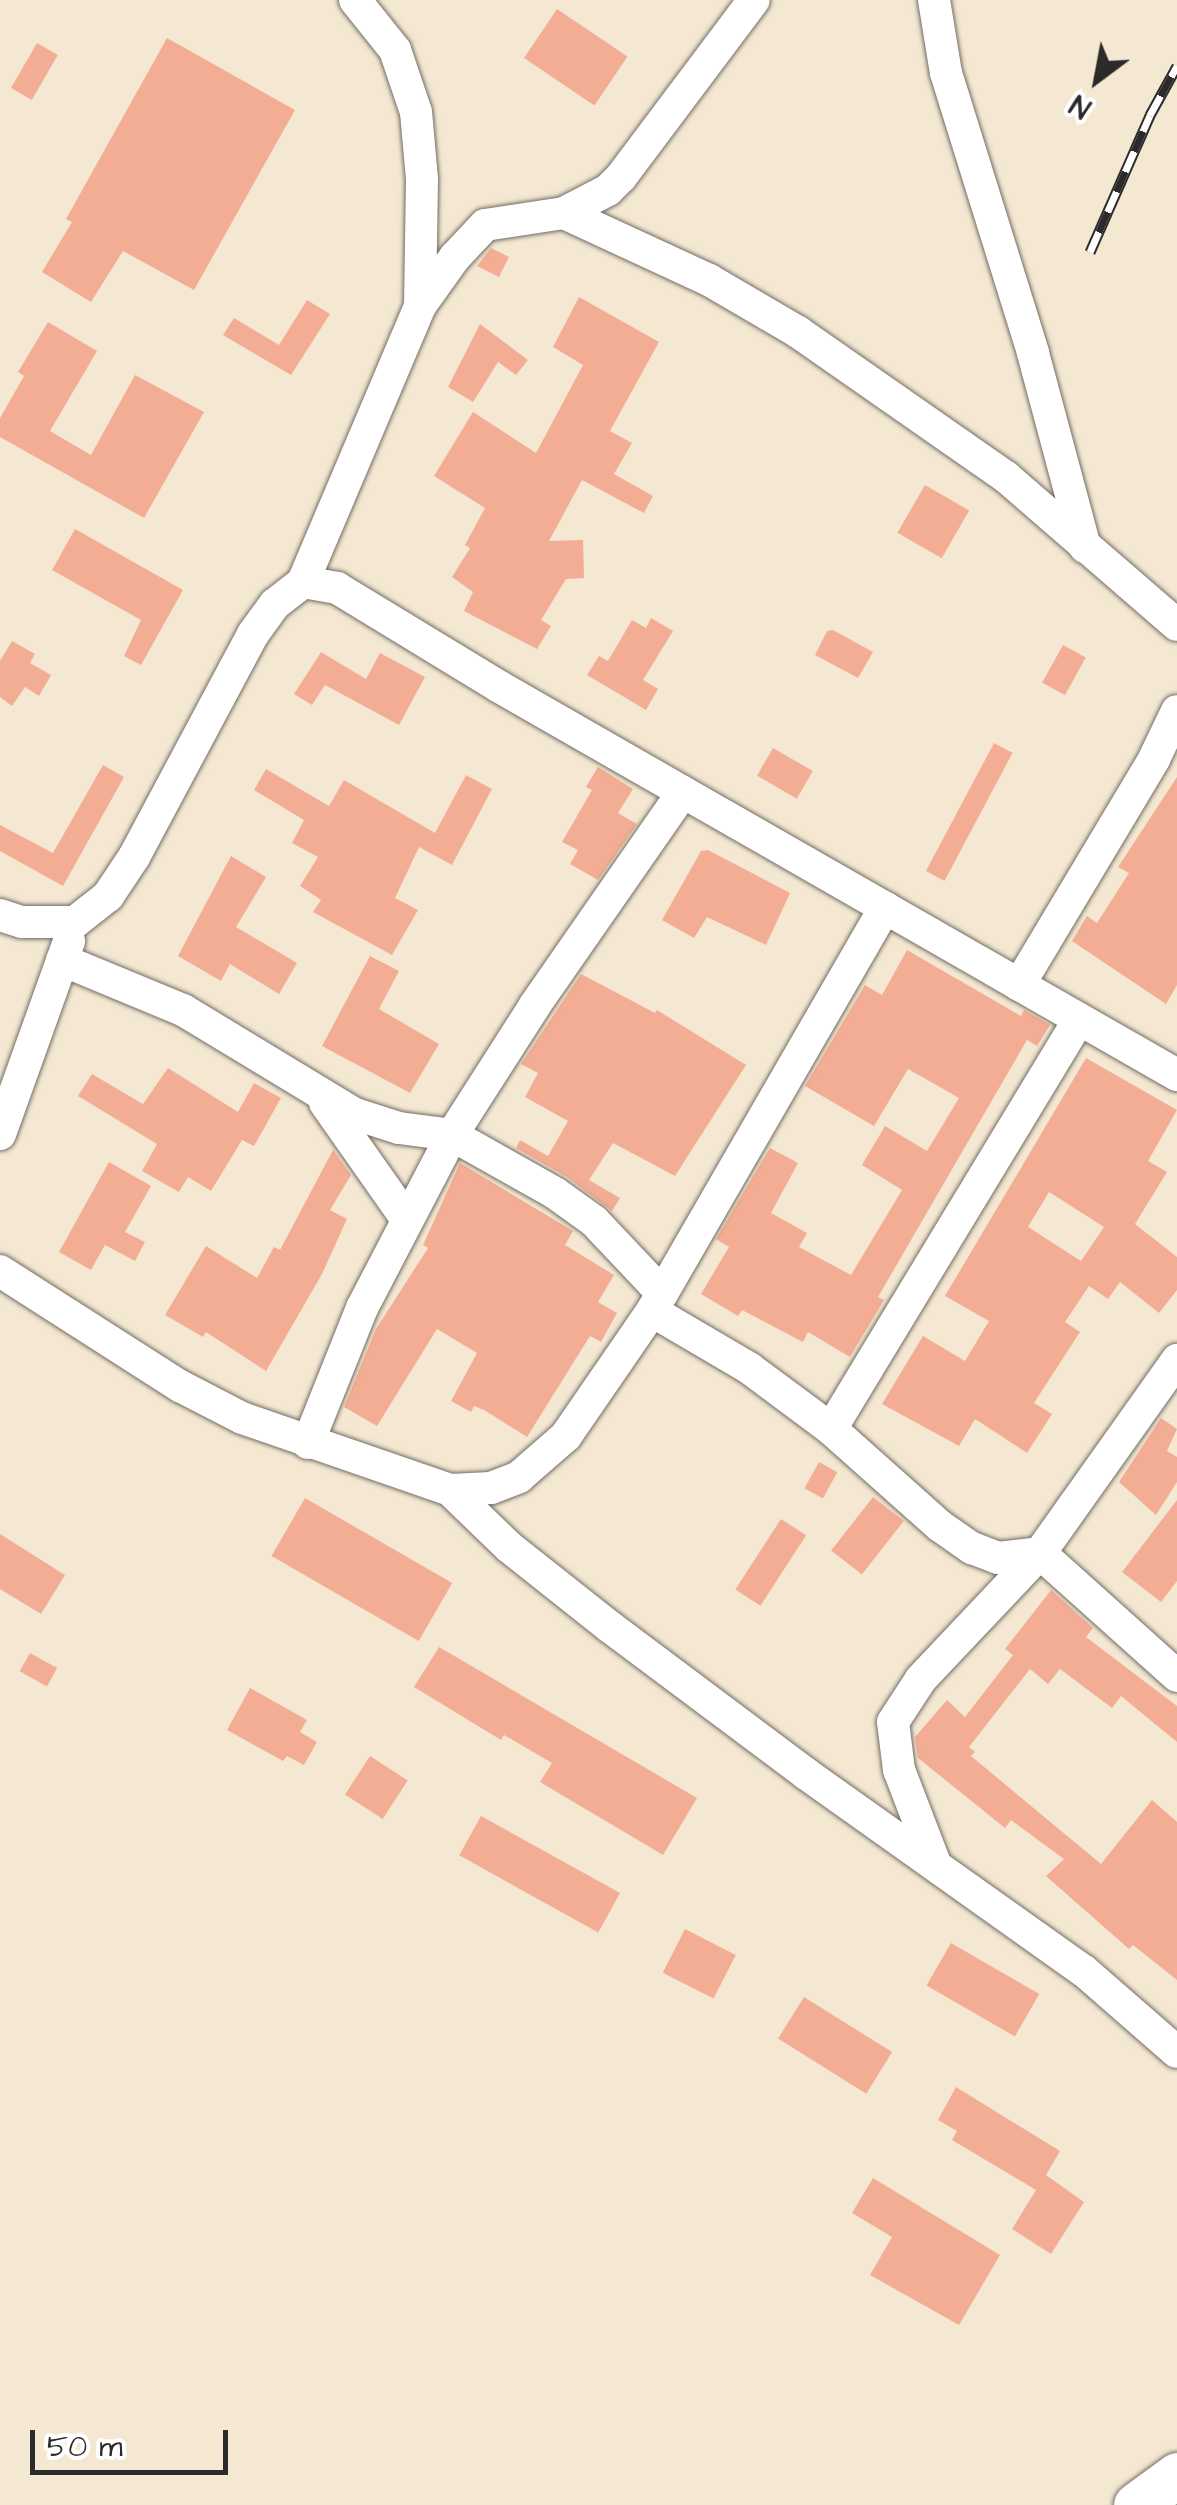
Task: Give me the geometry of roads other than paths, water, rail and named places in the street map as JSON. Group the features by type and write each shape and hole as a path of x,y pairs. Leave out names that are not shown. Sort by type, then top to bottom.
{"main road":[{"path":"1136,2505 1177,2476"}],"street":[{"path":"355,0 395,50 416,112 422,179 420,306"},
{"path":"0,1134 75,922 108,896 134,858 253,634 276,604 303,582 420,306 467,240 485,225 518,216 564,213 621,178 754,0"},
{"path":"934,0 946,73 1033,354 1085,547"},
{"path":"564,213 708,280 798,332 1006,476 1177,625"},
{"path":"303,582 337,588 1177,1075"},
{"path":"1019,984 1166,766 1177,712"},
{"path":"308,1443 362,1308 452,1134 543,992 683,792"},
{"path":"0,1271 180,1386 242,1418 450,1490 491,1488 519,1477 566,1436 657,1302 885,906"},
{"path":"0,915 22,922 75,922"},
{"path":"62,960 183,1010 234,1037 318,1095 355,1114 399,1128 452,1134 555,1193 594,1221 657,1302 830,1429 940,1526 972,1548 998,1558 1040,1553 1177,1676"},
{"path":"830,1429 1079,1019"},
{"path":"318,1095 360,1147 406,1217"},
{"path":"936,1865 903,1786 894,1722 922,1680 1040,1553 1171,1379"},
{"path":"450,1490 509,1547 610,1627 1084,1970 1177,2052"}],"railway":[{"path":"1090,252 1150,115 1177,66"}]}
